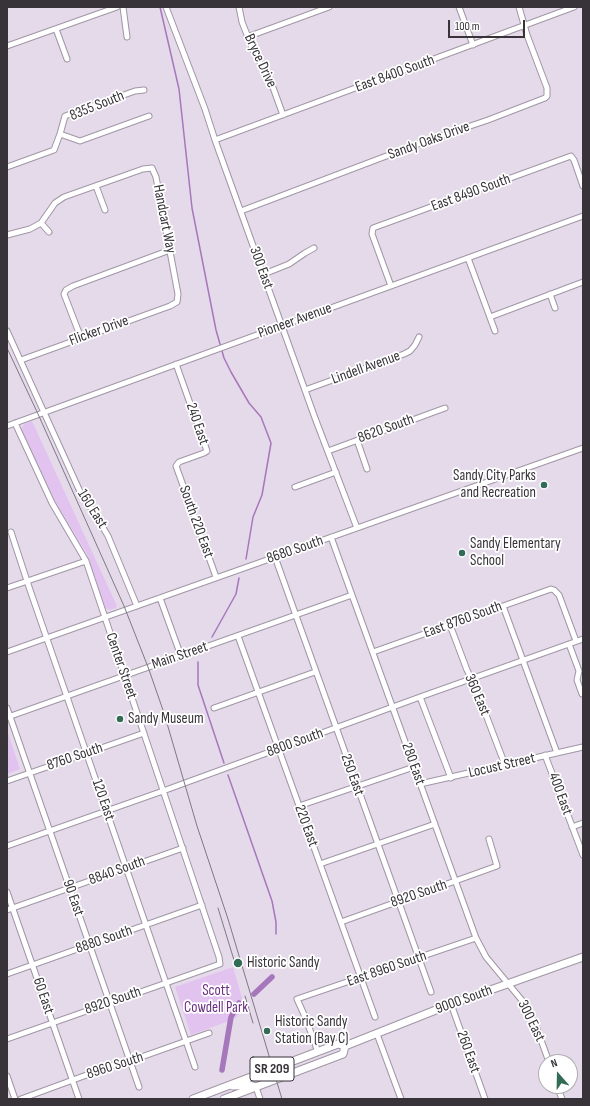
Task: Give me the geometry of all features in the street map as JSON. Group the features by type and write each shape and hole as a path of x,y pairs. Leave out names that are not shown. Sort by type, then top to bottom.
{"main road":[{"name":"9000 South","path":"193,1099 338,1044 345,1046 451,1004 583,957"},
{"name":"9000 South","path":"224,1099 343,1054 345,1046"},
{"path":"227,1086 250,1085 256,1087"}],"street":[{"path":"7,46 117,7"},
{"path":"123,7 127,37"},
{"name":"300 East","path":"166,7 205,109 305,390 357,528"},
{"name":"Bryce Drive","path":"239,7 247,37 256,57 271,82 283,115"},
{"path":"247,37 329,7"},
{"path":"459,7 472,45"},
{"path":"519,7 525,25"},
{"name":"East 8400 South","path":"215,140 574,7"},
{"name":"Sandy Oaks Drive","path":"241,210 545,98 548,96 546,88 527,35 525,25"},
{"path":"56,29 67,59"},
{"name":"8355 South","path":"60,134 65,116 135,91 144,90"},
{"path":"7,167 54,150 60,134 80,141 149,116"},
{"name":"East 8490 South","path":"391,286 372,234 373,228 571,156 583,186"},
{"name":"Handcart Way","path":"41,223 51,208 59,200 146,168 152,168 156,177 174,266 178,294 177,302"},
{"path":"96,186 105,210"},
{"name":"Pioneer Avenue","path":"7,426 583,216"},
{"path":"7,235 30,229 41,223 49,232"},
{"path":"264,274 289,264 305,252 314,248"},
{"path":"81,338 64,294 66,290 73,286 170,250"},
{"path":"468,258 495,331"},
{"path":"490,317 583,282"},
{"path":"550,294 555,308"},
{"name":"Flicker Drive","path":"20,360 170,306 177,302"},
{"name":"160 East","path":"7,332 82,496 108,536 137,606"},
{"name":"Lindell Avenue","path":"305,390 404,354 410,351 419,337"},
{"name":"240 East","path":"176,364 207,451 179,462 176,466"},
{"name":"8620 South","path":"328,451 445,408"},
{"name":"Center Street","path":"14,423 52,503 86,561 202,905 220,964"},
{"path":"357,440 367,468"},
{"name":"8680 South","path":"7,652 583,448"},
{"name":"South 220 East","path":"176,466 216,577"},
{"path":"295,487 336,472"},
{"name":"120 East","path":"11,532 195,1067"},
{"name":"280 East","path":"332,538 476,938 486,957 508,984"},
{"name":"250 East","path":"275,557 431,992"},
{"path":"7,588 86,561"},
{"name":"East 8760 South","path":"373,652 548,590 554,590 559,595 576,641"},
{"name":"Main Street","path":"8,716 352,595"},
{"path":"160,598 181,656"},
{"name":"400 East","path":"503,606 557,753"},
{"name":"360 East","path":"450,625 505,765"},
{"name":"220 East","path":"238,636 375,1017"},
{"name":"8800 South","path":"7,846 583,639"},
{"path":"569,644 579,671 577,680 582,694"},
{"path":"214,708 316,672"},
{"path":"420,697 451,778"},
{"name":"90 East","path":"7,708 8,716 30,773 139,1087"},
{"name":"8760 South","path":"7,781 144,733"},
{"name":"Locust Street","path":"420,784 583,746"},
{"name":"400 East","path":"546,755 583,855"},
{"path":"299,806 414,767"},
{"path":"572,826 583,822"},
{"path":"320,864 435,824"},
{"name":"8920 South","path":"341,922 498,866 489,839"},
{"name":"8840 South","path":"7,910 182,848"},
{"name":"60 East","path":"7,892 79,1099"},
{"name":"8880 South","path":"7,974 202,905"},
{"name":"East 8960 South","path":"318,1052 297,999 476,938"},
{"name":"8920 South","path":"7,1039 220,964"},
{"name":"300 East","path":"508,984 520,997 529,1012 546,1054"},
{"name":"260 East","path":"451,1004 485,1099"},
{"name":"8960 South","path":"21,1099 122,1062 130,1061 209,1033"},
{"path":"377,1034 401,1099"},
{"path":"7,1076 15,1099"},
{"path":"256,1087 260,1099"}],"green space":[{"path":"32,421 117,606 116,608 110,610 105,608 87,554 56,503 22,432 24,424"},
{"path":"7,730 20,769 7,774"},
{"name":"Scott Cowdell Park","path":"233,967 245,1008 234,1019 191,1035 175,987"}],"waterway":[{"path":"160,7 179,89 192,208 216,330 224,358 249,403 261,417 271,443 262,495 253,517 246,559"},
{"path":"212,637 236,594 239,578"},
{"path":"198,662 198,685 224,763"},
{"path":"228,775 272,901 276,922 276,934"},
{"path":"254,994 272,977"},
{"path":"222,1070 231,1017 239,1003"}],"tram line":[{"path":"7,348 124,606 148,667 164,713 197,826 228,919 282,1099"},
{"path":"218,908 234,960"},
{"path":"245,996 253,1023"}],"place":[{"name":"Sandy City Parks and Recreation","path":"544,485"},
{"name":"Sandy Elementary School","path":"462,553"},
{"name":"Sandy Museum","path":"120,719"},
{"name":"Historic Sandy","path":"238,963"},
{"name":"Historic Sandy Station (Bay C)","path":"267,1031"}]}
